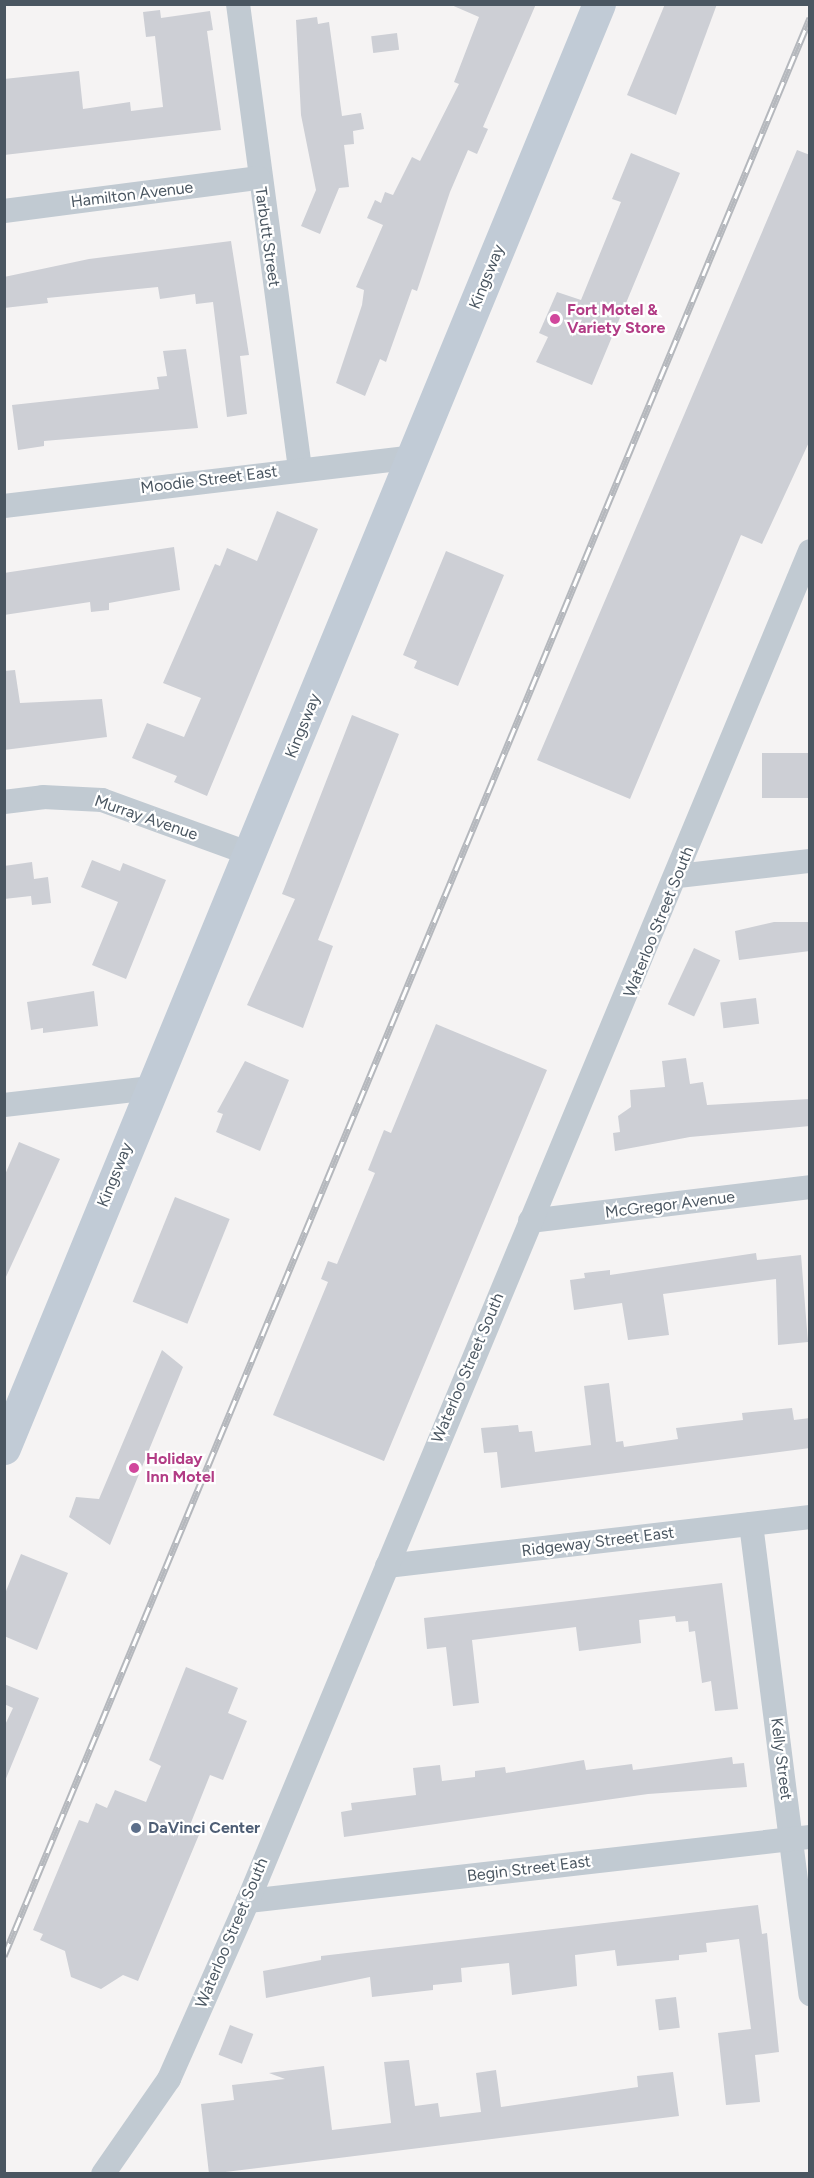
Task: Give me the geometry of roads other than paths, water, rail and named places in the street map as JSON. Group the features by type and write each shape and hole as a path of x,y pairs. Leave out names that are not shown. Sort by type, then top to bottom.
{"main road":[{"name":"Kingsway","path":"4,1448 599,4"}],"street":[{"name":"Tarbutt Street","path":"238,4 259,178 300,469"},
{"name":"Hamilton Avenue","path":"4,211 259,178"},
{"name":"Moodie Street East","path":"4,506 413,457"},
{"name":"Waterloo Street South","path":"103,2174 170,2079 248,1901 530,1221 678,876 810,551"},
{"name":"Murray Avenue","path":"4,802 43,797 102,800 250,854"},
{"path":"678,876 810,861"},
{"path":"4,1105 151,1088"},
{"name":"McGregor Avenue","path":"530,1221 810,1187"},
{"name":"Ridgeway Street East","path":"387,1566 810,1517"},
{"name":"Kelly Street","path":"751,1524 800,1838 810,1994"},
{"name":"Begin Street East","path":"248,1901 800,1838"}],"railway":[{"path":"4,1956 810,18"}],"place":[{"name":"Fort Motel & Variety Store","path":"555,319"},
{"name":"Holiday Inn Motel","path":"134,1468"},
{"name":"DaVinci Center","path":"136,1828"}]}
